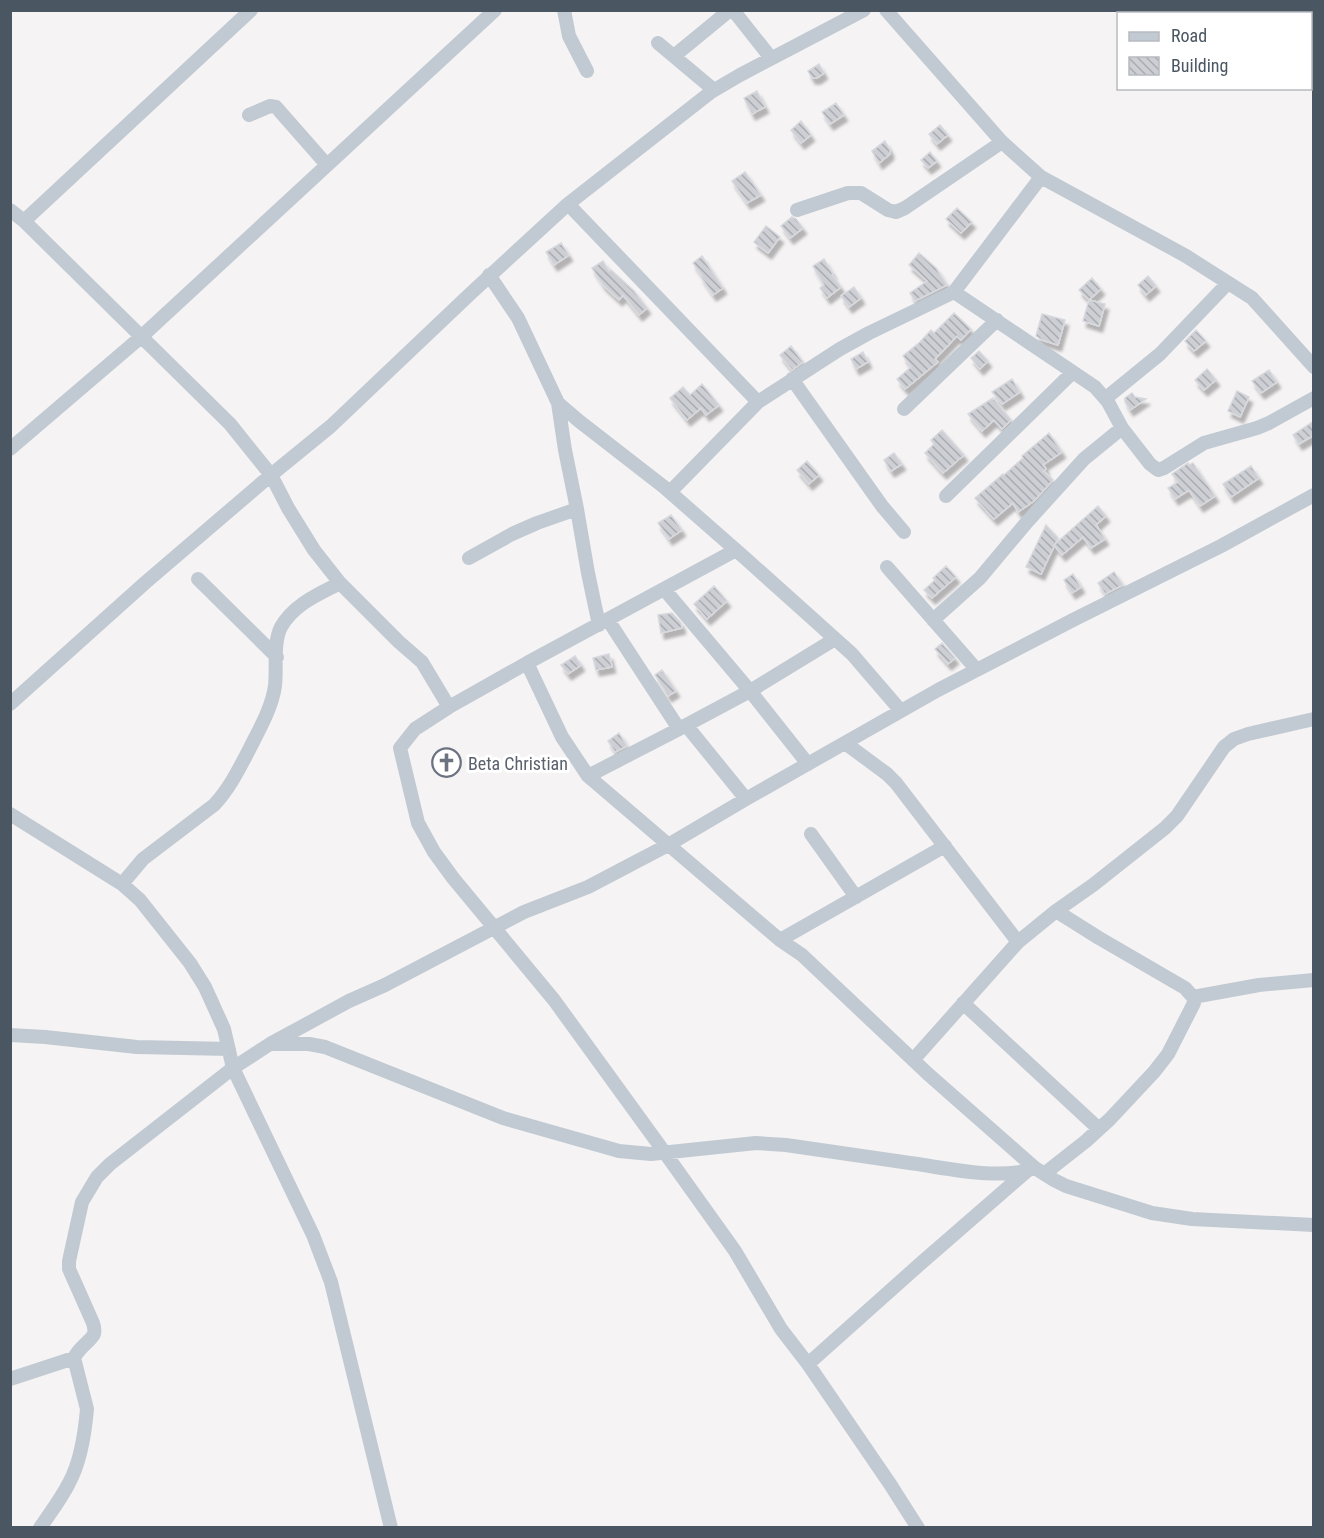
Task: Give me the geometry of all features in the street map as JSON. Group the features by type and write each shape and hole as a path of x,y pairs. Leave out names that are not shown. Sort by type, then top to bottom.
{"street":[{"path":"24,221 251,10"},
{"path":"10,449 141,337 495,10"},
{"path":"564,10 569,36 587,71"},
{"path":"674,56 732,10 771,58"},
{"path":"10,704 146,582 331,426 568,204 714,90 864,10"},
{"path":"886,10 1002,142 1041,177 1186,256 1252,298 1314,367"},
{"path":"658,43 714,90"},
{"path":"249,115 270,106 276,107 327,165"},
{"path":"797,210 848,193 861,193 888,210 896,212 1002,142"},
{"path":"670,492 758,402 869,333 954,292 1041,177"},
{"path":"568,204 758,402"},
{"path":"10,210 24,221 230,424 271,475 314,550 340,583 422,662 449,707"},
{"path":"489,276 518,318 558,403 588,573 603,622 683,727 746,799"},
{"path":"1106,398 1160,354 1228,283"},
{"path":"954,292 1095,387 1106,398 1122,428 1150,464 1158,470 1204,443 1257,428 1314,398"},
{"path":"904,409 997,320"},
{"path":"946,496 1072,373"},
{"path":"792,379 882,506 904,532"},
{"path":"558,403 579,422 670,492 736,550 866,669 901,711"},
{"path":"933,620 980,578 1084,459 1122,428"},
{"path":"40,1527 69,1483 77,1463 87,1409 74,1358 95,1331 69,1269 69,1261 82,1202 97,1177 110,1164 233,1068 270,1044 524,912 588,887 668,845 901,711 1073,620 1221,546 1314,495"},
{"path":"469,558 512,534 577,509"},
{"path":"736,550 449,707 415,729 401,744 400,752 418,823 434,852 554,1000 665,1153 735,1251 781,1329 808,1364 918,1527"},
{"path":"886,567 977,670"},
{"path":"198,579 277,657"},
{"path":"122,884 143,859 224,795 264,720 275,688 278,638 281,627 294,610 340,583"},
{"path":"664,590 750,691 808,764"},
{"path":"588,776 750,691 835,639"},
{"path":"527,663 562,737 588,776 780,940 802,956 1035,1171 1066,1186 1152,1213 1192,1219 1311,1223"},
{"path":"913,1060 1018,942 1165,828 1177,816 1224,747 1234,739 1248,734 1314,719"},
{"path":"844,743 888,774 896,783 1018,942"},
{"path":"10,814 122,884 140,900 190,963 205,987 224,1029 233,1068 313,1235 331,1282 391,1527"},
{"path":"811,834 856,897"},
{"path":"780,940 945,846"},
{"path":"808,1364 920,1264 1035,1171 1099,1129 1168,1054 1194,1003 1193,997 1185,988 1056,911"},
{"path":"1193,997 1259,985 1314,980"},
{"path":"963,1003 1099,1129"},
{"path":"10,1035 137,1047 229,1049"},
{"path":"270,1044 309,1044 325,1047 503,1118 619,1151 651,1154 756,1143 786,1145 971,1172 1035,1171"},
{"path":"10,1379 74,1358"}],"building":[{"path":"819,64 824,73 817,78 812,78 808,71"},
{"path":"757,91 765,107 752,114 744,98"},
{"path":"836,103 844,115 830,124 822,112"},
{"path":"801,121 811,135 801,143 791,130"},
{"path":"940,125 948,135 937,144 929,134"},
{"path":"885,141 890,154 879,163 872,151"},
{"path":"930,152 937,161 928,168 921,160"},
{"path":"745,172 761,195 747,203 732,181"},
{"path":"957,208 972,222 961,233 946,219"},
{"path":"792,217 803,228 790,238 781,226"},
{"path":"766,226 780,237 768,253 754,242"},
{"path":"561,243 569,255 554,265 546,252"},
{"path":"919,253 936,268 947,285 915,301 910,293 927,281 909,265"},
{"path":"702,256 723,288 713,295 693,263"},
{"path":"824,259 841,287 827,298 820,288 824,285 813,266"},
{"path":"603,261 609,271 611,270 634,291 647,308 639,315 623,295 619,300 603,285 592,268"},
{"path":"1148,276 1156,286 1146,295 1138,285"},
{"path":"1092,278 1101,289 1089,300 1079,290"},
{"path":"854,287 861,298 849,307 841,296"},
{"path":"1089,300 1105,304 1099,326 1083,321"},
{"path":"954,313 971,329 961,340 957,336 935,359 938,362 905,389 897,379 911,367 903,356 931,330 934,333"},
{"path":"1042,314 1065,320 1058,345 1036,336"},
{"path":"1196,330 1206,341 1194,351 1185,341"},
{"path":"791,346 803,362 792,370 780,355"},
{"path":"979,351 988,361 980,369 971,358"},
{"path":"863,352 868,362 856,369 851,359"},
{"path":"1207,369 1216,380 1204,390 1195,380"},
{"path":"1269,370 1277,382 1261,393 1252,381"},
{"path":"1012,379 1020,392 1002,404 992,392"},
{"path":"702,384 719,405 706,415 701,408 687,420 670,398 683,387 690,395"},
{"path":"1237,391 1249,397 1240,417 1228,411"},
{"path":"1132,393 1135,397 1146,399 1130,410 1125,398"},
{"path":"993,398 1011,420 1002,429 994,420 982,431 968,414"},
{"path":"1314,421 1314,435 1299,444 1293,435"},
{"path":"942,430 964,455 943,473 925,453 934,444 931,440"},
{"path":"1049,433 1062,452 1043,465 1046,469 1044,471 1053,480 1034,501 1018,512 1013,503 994,519 975,498 1004,475"},
{"path":"894,453 902,464 891,471 884,460"},
{"path":"807,461 819,475 809,484 797,470"},
{"path":"1188,463 1189,465 1193,463 1215,496 1200,506 1189,490 1175,499 1168,488 1178,482 1172,474"},
{"path":"1251,466 1259,478 1231,497 1223,484"},
{"path":"1098,506 1106,516 1096,525 1105,539 1091,548 1083,537 1062,555 1054,545"},
{"path":"671,515 682,530 669,539 658,523"},
{"path":"1046,525 1058,538 1041,574 1026,567"},
{"path":"946,566 956,577 932,598 924,590"},
{"path":"1114,572 1123,585 1105,594 1098,583"},
{"path":"1073,574 1081,587 1072,593 1064,580"},
{"path":"714,586 727,601 707,619 694,604"},
{"path":"672,613 681,623 682,628 661,633 658,615"},
{"path":"942,643 955,658 948,664 935,649"},
{"path":"609,654 612,667 596,670 593,658"},
{"path":"575,656 581,665 568,674 561,665"},
{"path":"662,670 676,691 668,696 655,675"},
{"path":"619,733 627,746 615,752 608,741"}],"place":[{"name":"Beta Christian","path":"447,763"}]}
